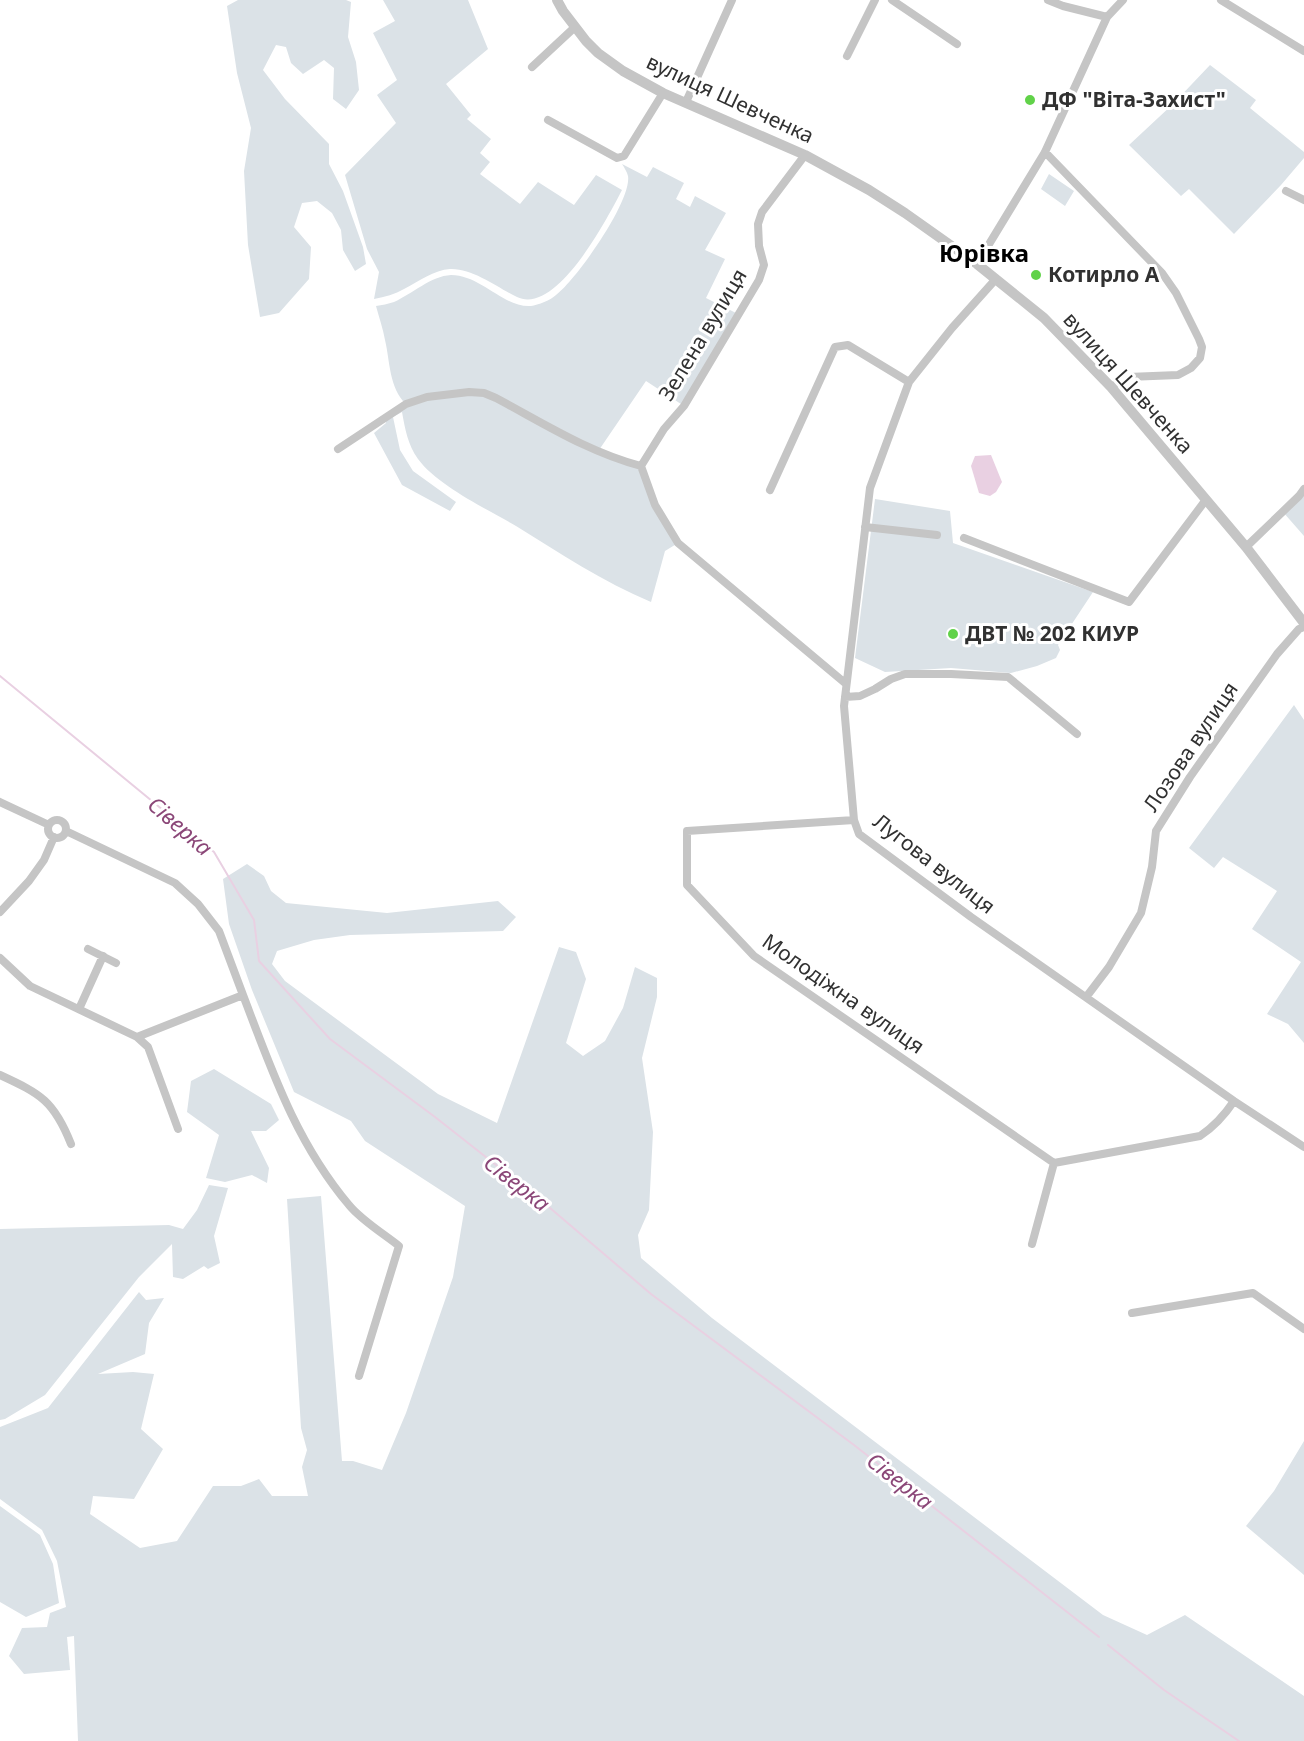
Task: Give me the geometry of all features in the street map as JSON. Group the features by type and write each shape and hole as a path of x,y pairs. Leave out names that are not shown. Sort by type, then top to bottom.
{"street":[{"name":"вулиця Шевченка","path":"557,0 562,11 598,53 623,71 663,93 805,155 869,190 977,264 1044,318 1111,387 1246,547 1304,625"},
{"path":"686,102 732,0"},
{"path":"847,56 875,0"},
{"path":"892,0 957,44"},
{"path":"1048,0 1107,17"},
{"path":"977,264 1045,152 1107,17 1123,0"},
{"path":"1221,0 1304,51"},
{"path":"532,67 575,27"},
{"path":"548,120 617,158 624,156 663,93"},
{"path":"1045,152 1162,273 1176,293 1202,347 1200,358 1191,368 1178,375 1128,377 1111,387"},
{"name":"Зелена вулиця","path":"640,466 664,429 684,406 759,280 764,266 759,246 758,224 762,212 805,155"},
{"path":"1286,191 1304,200"},
{"name":"Лугова вулиця","path":"995,280 952,328 909,382 870,488 845,683 854,820 859,834 971,917 1087,996 1233,1101 1304,1147"},
{"path":"770,490 835,347 848,345 909,382"},
{"path":"338,449 406,404 427,397 469,392 490,395 591,449 640,466 655,505 678,543 845,683"},
{"path":"1246,547 1304,489"},
{"path":"964,538 1130,602 1205,501"},
{"path":"865,527 937,535"},
{"name":"Лозова вулиця","path":"1087,996 1126,941 1141,913 1152,867 1156,831 1190,777 1277,654 1304,625"},
{"path":"845,697 860,696 905,674 1008,676 1077,734"},
{"path":"0,802 49,825"},
{"name":"Молодіжна вулиця","path":"854,820 687,831 687,885 754,956 1054,1163"},
{"path":"53,821 61,821 66,831 62,836 54,837 48,831 49,825 53,821"},
{"path":"66,831 175,883 198,904 219,931 282,1097 302,1138 350,1207 399,1246 358,1376"},
{"path":"0,912 29,881 44,860 54,837"},
{"path":"88,950 116,963"},
{"path":"79,1009 103,956"},
{"path":"0,958 30,986 137,1037 147,1047 178,1129"},
{"path":"137,1037 243,995"},
{"path":"0,1075 30,1089 53,1107 71,1144"},
{"path":"1032,1244 1054,1163 1200,1136 1219,1122 1233,1101"},
{"path":"1132,1313 1253,1293 1304,1329"}],"shaded area":[{"path":"238,0 346,0 351,2 348,37 356,62 359,90 346,109 333,99 334,68 324,60 303,74 291,63 286,47 276,45 263,70 285,99 329,144 329,164 343,191 363,247 366,264 355,271 343,250 341,230 332,213 317,201 302,203 294,227 311,247 309,279 279,313 260,317 248,245 244,171 251,128 237,73 227,6"},
{"path":"383,0 468,0 488,49 446,84 471,115 467,119 491,139 480,153 490,162 480,174 520,204 538,182 574,205 596,175 622,190 579,261 564,279 548,292 532,299 517,297 476,275 450,269 432,274 401,291 374,299 379,272 367,249 345,175 396,123 377,95 397,80 373,33 395,21"},
{"path":"1210,65 1256,100 1250,108 1304,152 1304,158 1281,185 1234,234 1189,189 1181,196 1129,145"},
{"path":"622,164 647,177 653,167 684,183 676,199 690,207 695,196 726,213 705,250 725,259 706,298 738,314 684,406 646,381 599,450 641,466 655,505 678,543 665,551 651,602 582,567 450,488 418,459 407,437 402,412 393,417 400,450 413,471 456,502 450,511 402,485 374,433 386,423 384,417 406,404 400,398 393,382 376,306 394,302 429,282 451,275 472,280 511,302 521,305 531,306 551,299 576,274 612,221 627,188 628,176"},
{"path":"1049,174 1074,191 1065,206 1041,189"},
{"path":"991,455 1002,482 996,492 990,496 979,493 971,466 975,456"},
{"path":"1304,489 1304,536 1283,512"},
{"path":"875,499 950,511 953,543 1093,592 1058,645 1060,650 1056,658 1011,673 951,668 885,672 855,658"},
{"path":"1294,705 1304,720 1304,1043 1288,1024 1267,1014 1301,962 1252,929 1277,891 1223,857 1214,868 1189,848"},
{"path":"247,864 264,876 271,891 286,903 387,913 498,901 516,917 503,931 350,935 314,940 277,951 272,964 285,981 438,1094 497,1123 559,947 576,952 586,979 566,1043 583,1056 605,1041 623,1008 635,967 657,978 657,997 642,1058 653,1132 649,1210 638,1235 641,1258 712,1318 1103,1615 1147,1635 1185,1615 1304,1696 1304,1741 78,1741 74,1636 67,1637 70,1670 24,1674 9,1656 22,1628 47,1627 50,1613 66,1607 57,1561 42,1530 0,1499 0,1427 48,1408 139,1292 146,1300 164,1298 149,1323 145,1354 98,1374 133,1372 154,1374 141,1429 163,1449 134,1499 93,1496 90,1514 140,1548 177,1541 213,1486 241,1486 259,1479 272,1496 308,1496 302,1467 307,1450 301,1428 287,1199 321,1196 342,1461 353,1461 382,1470 406,1413 453,1277 465,1206 365,1141 351,1121 294,1092 252,990 229,924 223,879"},
{"path":"214,1069 271,1104 279,1120 266,1131 251,1131 269,1168 267,1183 252,1175 225,1182 206,1178 219,1135 187,1112 191,1081"},
{"path":"209,1185 228,1188 214,1236 220,1263 208,1269 204,1266 183,1279 173,1277 172,1244 139,1277 45,1395 0,1420 0,1229 169,1225 183,1229 197,1210"},
{"path":"1304,1441 1304,1575 1246,1526 1274,1491"},
{"path":"0,1506 40,1535 53,1564 59,1603 26,1617 0,1602"}],"waterway":[{"name":"Сіверка","path":"0,676 214,852 254,920 259,961 330,1039 435,1117 543,1202 651,1294 854,1445 1099,1637"},
{"name":"Сіверка","path":"1108,1645 1164,1690 1239,1741"}],"place":[{"name":"ДФ \"Віта-Захист\"","path":"1030,100"},
{"name":"Котирло А","path":"1036,275"},
{"name":"ДВТ № 202 КИУР","path":"953,634"}],"district":[{"name":"Юрівка","path":"984,254"}]}
